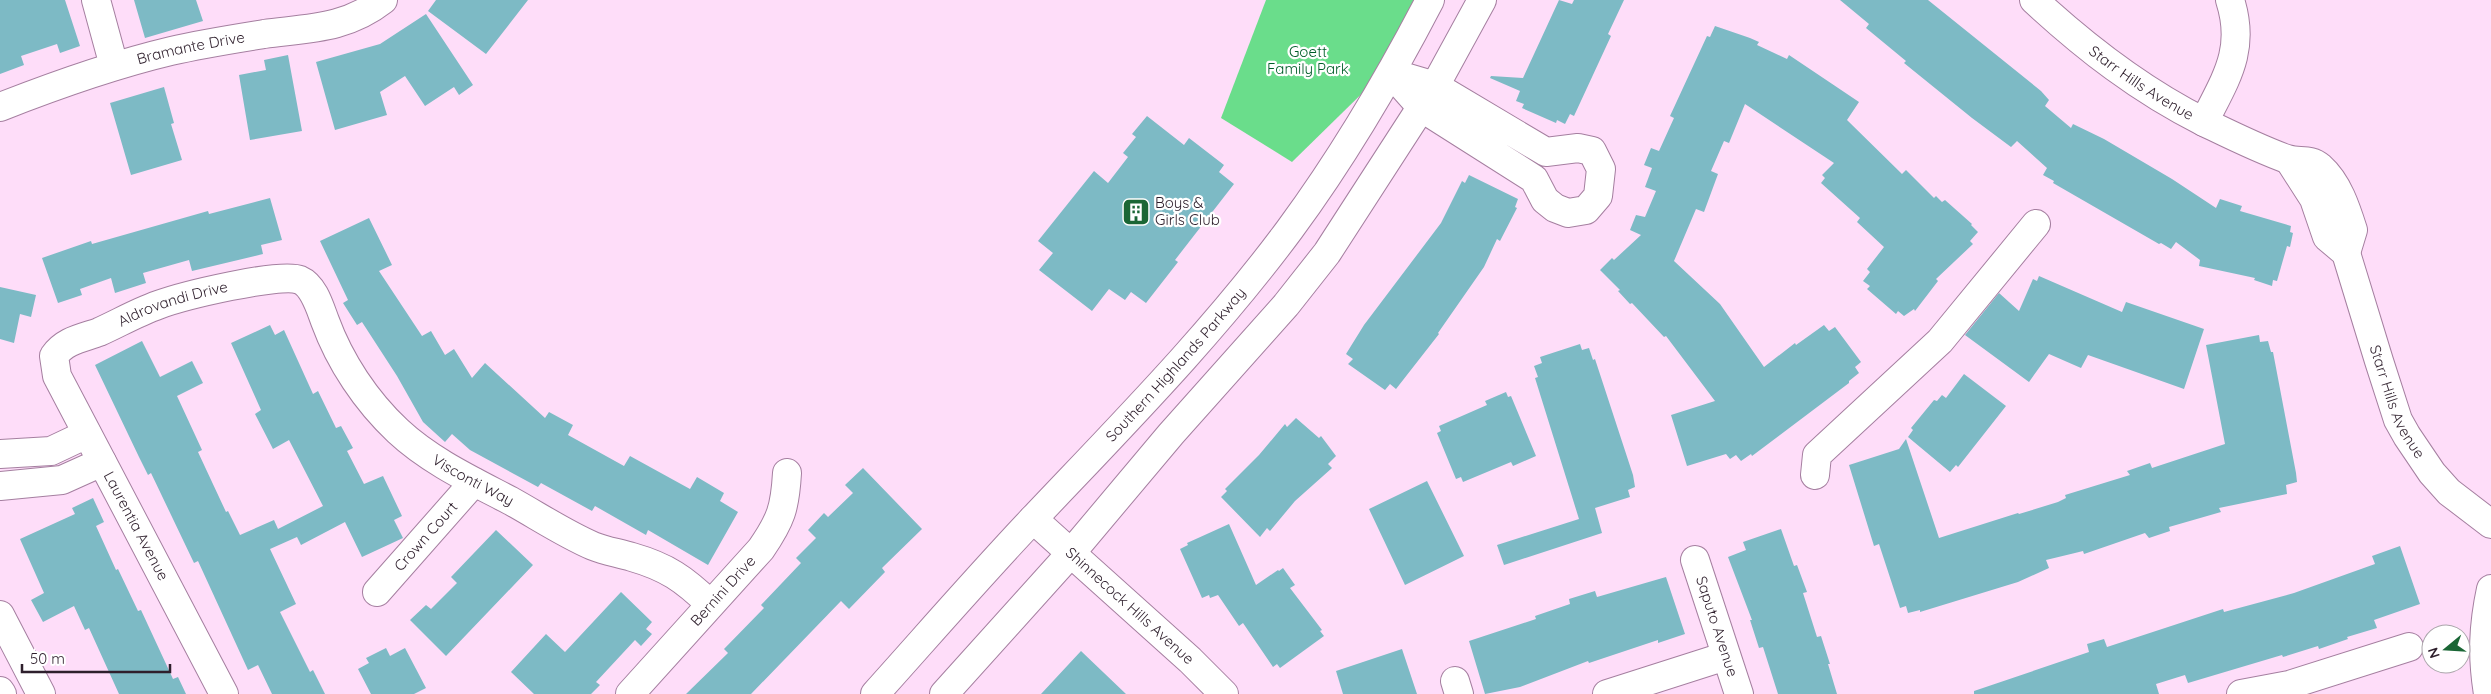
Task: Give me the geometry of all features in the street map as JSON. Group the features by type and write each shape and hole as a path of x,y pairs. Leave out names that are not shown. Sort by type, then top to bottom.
{"street":[{"path":"96,0 114,66"},
{"name":"Bramante Drive","path":"0,107 114,66 224,40 332,26 353,19 383,0"},
{"name":"Southern Highlands Parkway","path":"875,694 1033,519 1156,390 1252,277 1316,192 1348,143 1390,73 1430,0"},
{"path":"944,694 1071,553 1298,290 1327,253 1428,97 1482,0"},
{"name":"Starr Hills Avenue","path":"2034,0 2073,35 2132,81 2204,122 2290,160 2314,198 2327,237 2346,253 2378,361 2398,420 2432,473 2449,492 2491,524"},
{"path":"2204,122 2233,60 2237,30 2230,0"},
{"path":"1390,73 1428,97 1534,179 1545,200 1555,208 1568,213 1586,210 1598,196 1601,169 1592,152 1578,148 1546,152 1428,97"},
{"path":"1814,475 1817,455 1940,341 2036,224"},
{"name":"Aldrovandi Drive","path":"54,356 58,350 76,339 98,332 159,304 256,282 287,277 302,281"},
{"name":"Visconti Way","path":"302,281 316,297 328,330 347,367 372,403 399,432 474,482 594,546 662,567 686,581 710,604"},
{"name":"Laurentia Avenue","path":"54,356 57,376 224,694"},
{"path":"0,454 35,452 61,447 87,434"},
{"path":"35,452 38,483"},
{"path":"0,486 62,480 102,462"},
{"name":"Bernini Drive","path":"630,694 761,549 778,526 785,501 786,473"},
{"name":"Crown Court","path":"377,592 474,482"},
{"name":"Shinnecock Hills Avenue","path":"1033,519 1190,660 1224,694"},
{"name":"Saputo Avenue","path":"1695,560 1739,694"},
{"path":"2488,694 2483,662 2484,623 2491,589"},
{"path":"0,615 41,694"},
{"path":"2241,694 2288,685 2408,647"},
{"path":"1608,694 1726,656"}],"green space":[{"name":"Goett Family Park","path":"1266,0 1423,0 1387,69 1292,162 1221,118"}],"building":[{"path":"0,0 65,0 80,46 60,53 57,44 21,56 24,65 0,74"},
{"path":"134,0 196,0 203,21 145,38"},
{"path":"436,0 528,0 486,54 428,11"},
{"path":"1559,0 1572,4 1574,0 1624,0 1608,34 1611,36 1574,116 1570,114 1565,124 1557,120 1556,123 1522,108 1524,104 1516,101 1520,91 1490,78 1491,76 1523,78"},
{"path":"1840,0 1928,0 2041,91 2049,100 2045,106 2071,128 2073,124 2104,139 2172,179 2216,208 2220,199 2242,206 2240,211 2291,226 2290,232 2293,233 2290,247 2287,246 2277,281 2273,280 2272,286 2254,280 2255,278 2199,266 2200,260 2176,242 2171,249 2161,243 2159,244 2053,183 2054,181 2043,175 2047,168 2017,141 2011,147 1972,118 1904,63 1906,61 1866,28 1869,24"},
{"path":"426,14 473,85 459,95 454,87 425,106 405,76 380,92 387,115 335,130 316,62 380,44"},
{"path":"1715,26 1759,42 1757,45 1787,59 1789,55 1859,102 1847,120 1902,174 1906,170 1934,198 1936,196 1942,202 1945,200 1972,224 1978,232 1970,241 1973,244 1936,279 1938,281 1915,311 1914,309 1904,316 1898,311 1896,314 1867,289 1870,286 1863,281 1870,272 1867,269 1884,247 1857,222 1860,218 1821,183 1825,178 1822,175 1834,163 1745,104 1729,143 1724,141 1711,171 1718,174 1704,212 1696,209 1674,261 1720,304 1764,367 1795,343 1796,345 1824,325 1829,331 1835,327 1861,362 1855,367 1859,373 1849,383 1752,456 1751,454 1741,461 1736,455 1730,459 1726,454 1687,466 1671,415 1715,401 1666,336 1664,337 1632,303 1630,304 1618,291 1620,290 1600,270 1641,235 1630,230 1636,215 1645,217 1656,191 1645,187 1652,168 1644,165 1651,148 1659,151 1674,118 1670,116 1707,36 1710,37"},
{"path":"288,55 302,131 250,140 239,75 266,70 264,60"},
{"path":"164,87 174,123 171,124 182,160 131,175 110,103"},
{"name":"Boys & Girls Club","path":"1147,116 1184,145 1189,138 1224,165 1219,172 1234,184 1175,260 1178,262 1146,303 1131,292 1125,300 1109,289 1092,311 1039,270 1053,253 1038,241 1094,171 1108,183 1128,157 1123,153 1136,137 1132,134"},
{"path":"1469,175 1518,199 1515,207 1517,208 1500,241 1497,239 1484,267 1439,334 1396,389 1390,384 1385,390 1348,364 1353,359 1346,354 1364,325 1441,223 1462,181 1465,183"},
{"path":"270,198 282,240 261,245 263,254 192,271 189,260 143,273 146,283 115,293 111,278 80,289 82,295 58,303 42,258 91,241 92,244 208,211 209,214"},
{"path":"369,218 392,265 379,271 422,336 431,331 445,355 454,349 472,378 485,363 545,418 549,412 573,425 568,435 624,466 630,456 690,489 697,477 724,493 720,501 738,512 708,565 648,530 646,535 595,506 592,511 541,483 538,487 470,450 452,434 445,442 423,422 397,376 362,322 357,325 343,303 348,300 320,241"},
{"path":"2039,276 2122,312 2126,302 2204,329 2184,389 2088,355 2081,368 2049,354 2029,382 1965,335 1999,293 2019,311 2033,279 2037,281"},
{"path":"0,287 36,295 31,317 20,314 14,343 0,339"},
{"path":"270,325 275,335 284,330 313,394 318,391 336,428 341,426 353,448 347,451 364,484 383,476 402,516 394,520 403,538 362,557 345,522 301,545 297,537 270,549 296,604 280,612 310,672 313,670 325,694 272,694 258,665 248,670 198,561 194,563 151,473 148,475 139,457 95,365 142,341 160,377 192,361 203,383 177,396 202,450 198,452 226,512 228,511 240,535 274,520 278,529 323,506 289,440 273,449 255,414 261,410 231,343"},
{"path":"2259,335 2260,342 2268,341 2271,352 2273,352 2296,473 2297,482 2286,485 2287,494 2219,508 2221,512 2169,527 2170,531 2149,538 2145,533 2084,554 2083,551 2046,560 2049,568 2018,582 1920,612 1920,610 1908,613 1906,606 1900,608 1879,544 1874,546 1849,465 1899,449 1906,439 1939,538 2058,502 2066,498 2065,495 2130,475 2127,471 2150,463 2152,468 2225,444 2206,345"},
{"path":"1580,344 1582,350 1589,348 1593,360 1595,359 1633,475 1635,487 1628,490 1630,497 1595,508 1602,533 1504,565 1497,545 1579,519 1535,378 1538,377 1534,366 1542,363 1540,357"},
{"path":"1964,374 2006,406 1958,467 1956,465 1950,472 1908,437 1913,430 1911,428 1934,400 1937,401 1942,395 1946,398"},
{"path":"1506,392 1508,397 1511,396 1536,456 1513,466 1511,462 1463,482 1461,477 1456,479 1437,433 1441,431 1439,426 1487,405 1485,401"},
{"path":"1296,418 1319,438 1321,436 1336,456 1328,464 1332,468 1295,501 1270,531 1267,528 1260,537 1221,497 1227,491 1225,489 1259,455 1285,424 1287,427"},
{"path":"863,468 922,529 882,568 885,572 849,609 841,601 751,694 686,694 728,653 724,649 764,608 761,605 801,563 796,558 816,538 808,530 824,513 828,517 853,493 845,485"},
{"path":"1427,481 1464,556 1405,585 1369,509"},
{"path":"93,498 104,522 96,526 116,570 118,569 138,611 141,610 173,679 178,677 186,694 119,694 89,628 85,630 74,606 43,622 31,600 44,593 20,539 75,514 72,508"},
{"path":"1229,524 1256,585 1283,568 1295,585 1290,588 1322,630 1320,631 1324,636 1280,668 1277,664 1273,667 1243,623 1239,626 1218,595 1210,598 1209,595 1202,598 1180,549 1188,545 1187,543"},
{"path":"1781,529 1794,566 1797,565 1807,592 1803,593 1817,637 1821,636 1837,694 1778,694 1763,647 1759,648 1750,620 1752,620 1728,557 1746,550 1743,542"},
{"path":"496,530 533,565 446,656 410,620 426,605 431,609 457,583 451,577"},
{"path":"2400,546 2420,604 2374,620 2377,628 2347,637 2348,639 2319,649 2318,646 2283,657 2282,655 2188,683 2185,675 2156,684 2159,694 1974,694 1974,691 2089,652 2087,644 2104,639 2107,647 2223,609 2224,612 2294,593 2375,564 2372,556"},
{"path":"1666,577 1685,634 1658,643 1658,640 1589,663 1588,661 1520,687 1485,694 1469,641 1536,619 1535,616 1570,604 1569,599 1595,591 1597,597"},
{"path":"621,592 652,622 646,629 652,634 641,646 635,640 596,682 600,685 591,694 534,694 511,672 546,634 565,652"},
{"path":"386,648 390,656 405,648 426,688 414,694 371,694 358,669 369,663 366,658"},
{"path":"1402,649 1417,694 1343,694 1336,671"},
{"path":"1081,651 1126,694 1041,694"}],"place":[{"name":"Boys & Girls Club","path":"1136,212"}]}
